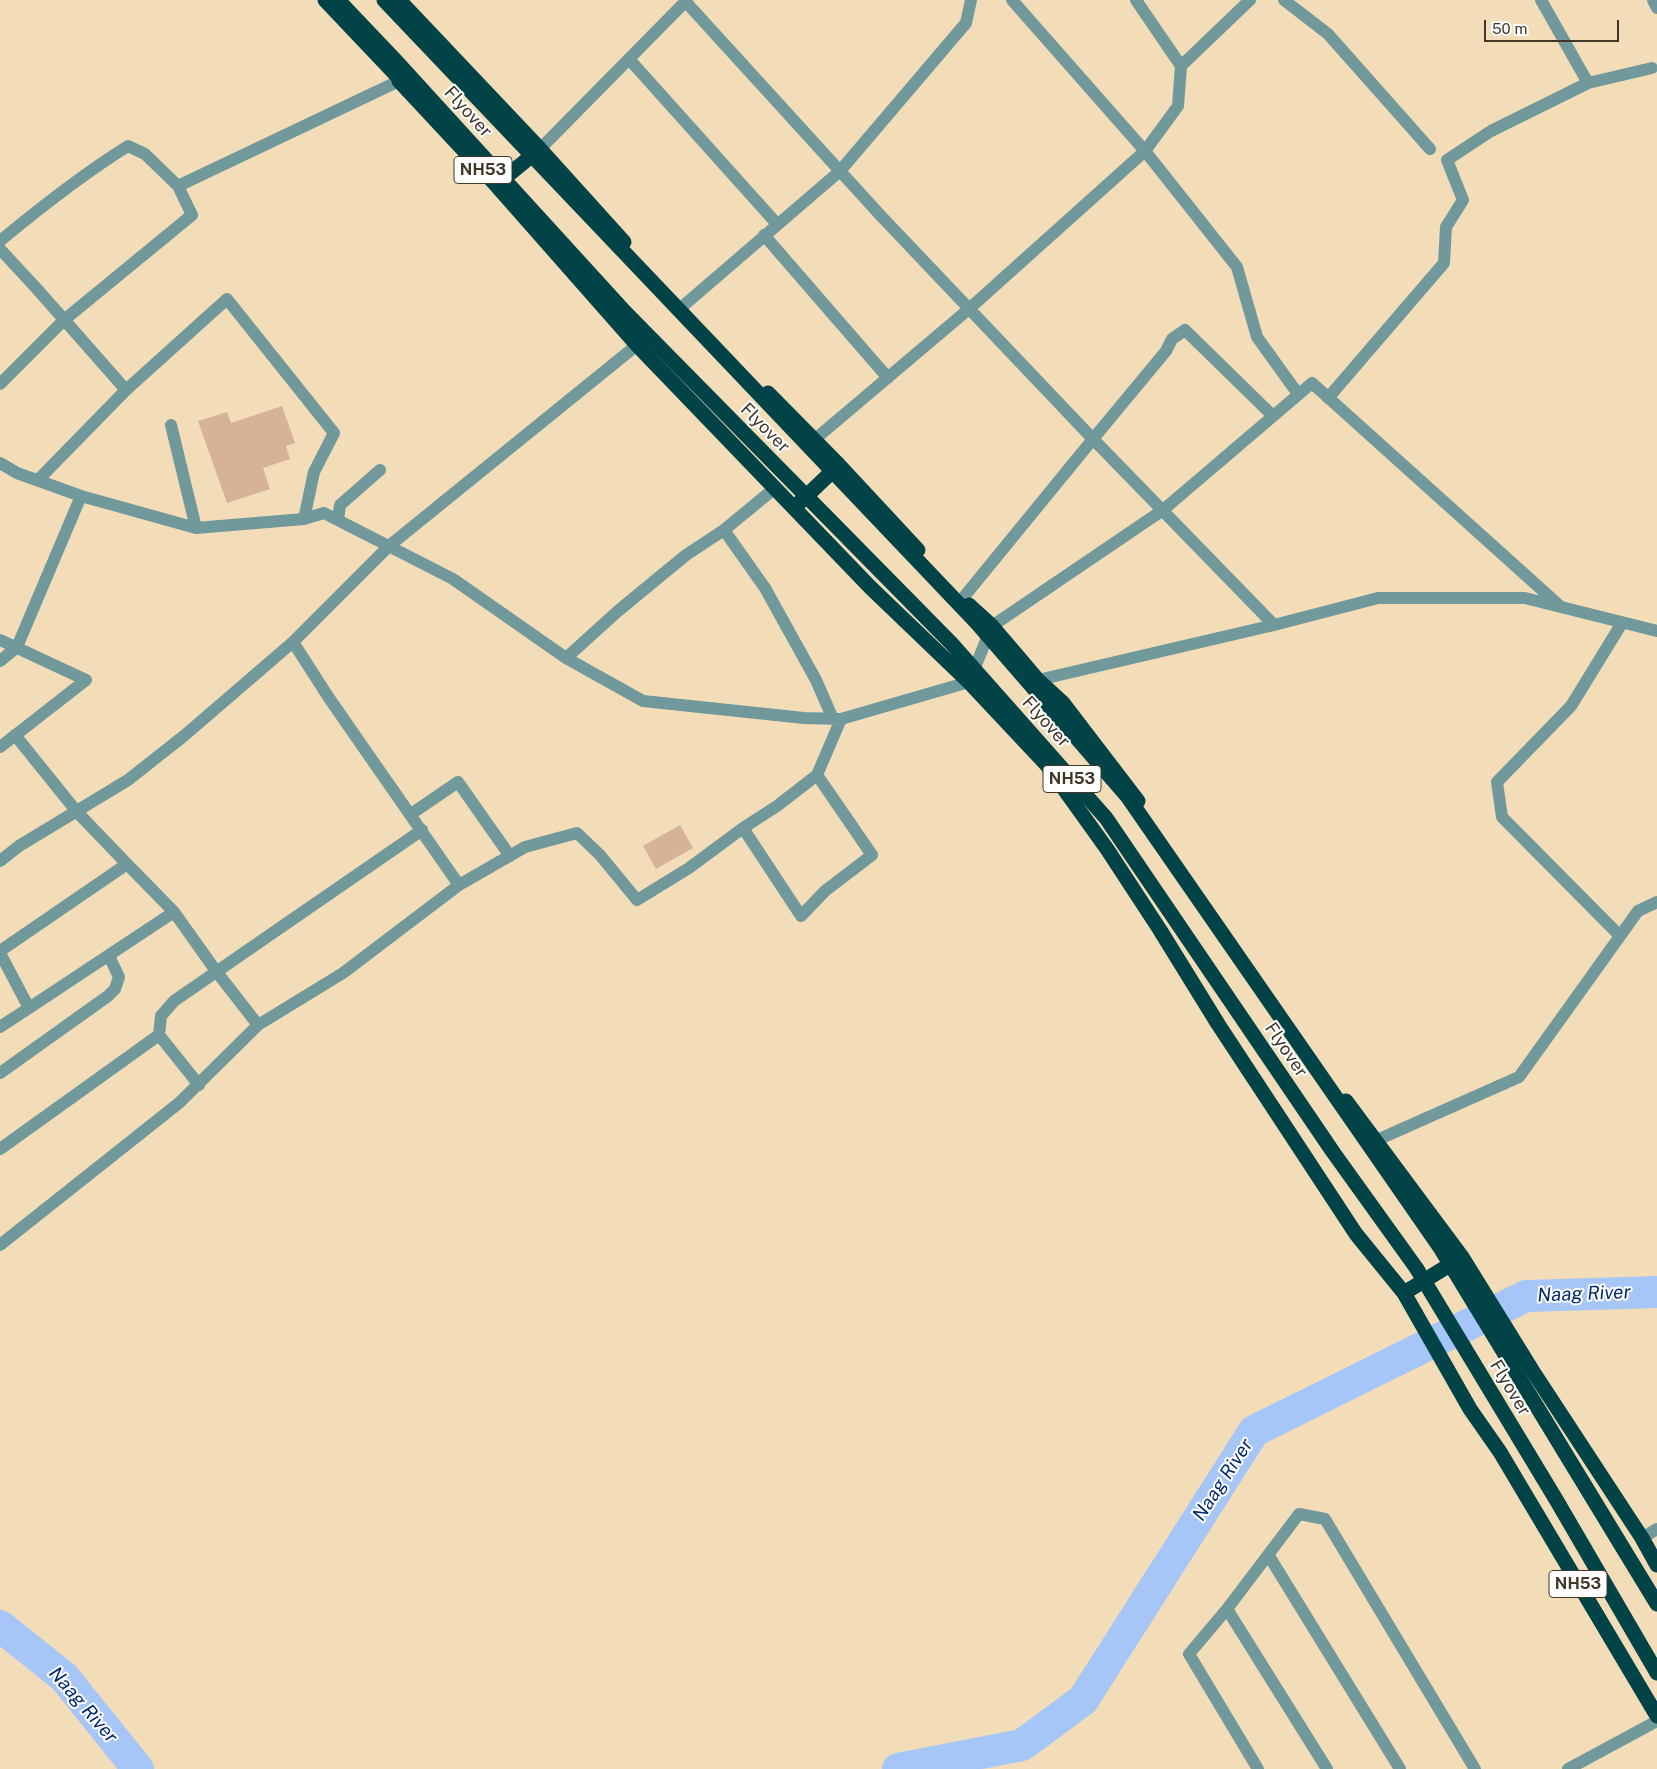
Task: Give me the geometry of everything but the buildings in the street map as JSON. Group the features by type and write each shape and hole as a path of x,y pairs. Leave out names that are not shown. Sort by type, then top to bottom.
{"highway":[{"name":"NH53","path":"326,0 496,185 636,345 876,593 969,682 1046,764 1107,849 1218,1024 1356,1234 1404,1293 1470,1408 1500,1452 1657,1716"},
{"name":"Flyover","path":"338,0 625,312 951,643 1106,818 1327,1144 1417,1269 1557,1501 1657,1673"},
{"name":"Flyover","path":"384,0 977,623 1127,796 1441,1249 1657,1604"},
{"name":"NH53","path":"399,0 540,149 683,306 839,465 974,612 992,626 1038,680 1064,703 1132,790 1309,1052 1462,1258 1532,1370 1642,1538 1657,1565"},
{"path":"496,185 540,149"},
{"path":"794,508 839,465"},
{"path":"1404,1293 1462,1258"}],"street":[{"path":"683,306 840,171 966,23 971,0"},
{"path":"1012,0 1145,151 1237,267 1257,338 1298,394"},
{"path":"814,440 970,308 1145,151 1178,106 1181,66 1136,0"},
{"path":"1181,66 1250,0"},
{"path":"1284,0 1328,34 1430,149"},
{"path":"1541,0 1588,82"},
{"path":"1653,0 1657,8"},
{"path":"540,149 686,1 840,171 1092,439 1274,625"},
{"path":"628,59 777,224"},
{"path":"1328,398 1444,263 1446,227 1463,200 1447,160 1491,131 1588,82 1655,70"},
{"path":"178,186 399,81"},
{"path":"0,240 39,208 105,160 128,146 145,154 178,186 192,215 64,320 0,384"},
{"path":"764,235 888,378"},
{"path":"0,249 126,390"},
{"path":"38,480 126,390 227,299 334,433 314,472 304,519"},
{"path":"962,598 1166,351 1172,340 1185,330 1273,416"},
{"path":"0,861 19,846 128,780 185,735 293,642 389,546 636,345"},
{"path":"0,463 17,473 81,496 196,528 304,519 324,513 453,579 566,658 643,700 804,718 837,719 969,682 992,626 1163,510 1312,383 1561,607"},
{"path":"172,425 196,528"},
{"path":"338,520 340,506 380,470"},
{"path":"566,658 618,611 686,555 724,530 775,488"},
{"path":"0,661 17,647 81,496"},
{"path":"0,1245 172,1110 258,1025 343,973 459,885 525,847 577,833 600,854 637,900 689,868 743,828 777,806 817,775 837,719 765,588 724,530"},
{"path":"1038,680 1274,625 1378,598 1525,598 1657,631"},
{"path":"1620,936 1502,817 1497,782 1572,706 1622,623"},
{"path":"0,640 86,680 0,748"},
{"path":"293,642 329,698 459,885"},
{"path":"16,735 77,812 174,912 258,1025"},
{"path":"743,828 801,916 825,891 872,855 817,775"},
{"path":"410,814 458,782 510,856"},
{"path":"199,1085 159,1034 161,1016 174,1001 422,830"},
{"path":"29,1008 0,952 127,864"},
{"path":"1376,1140 1520,1078 1638,911 1657,902"},
{"path":"0,1027 174,912"},
{"path":"0,1073 108,996 115,989 118,977 109,956"},
{"path":"0,1149 159,1034"},
{"path":"1258,1769 1189,1654 1269,1556 1299,1514 1326,1519 1475,1769"},
{"path":"1642,1538 1657,1530"},
{"path":"1269,1556 1400,1769"},
{"path":"1227,1609 1327,1769"},
{"path":"1568,1769 1657,1721"}],"waterway":[{"name":"Naag River","path":"898,1769 1022,1745 1083,1700 1254,1431 1526,1296 1657,1292"},
{"name":"Naag River","path":"0,1626 64,1677 138,1769"}]}
